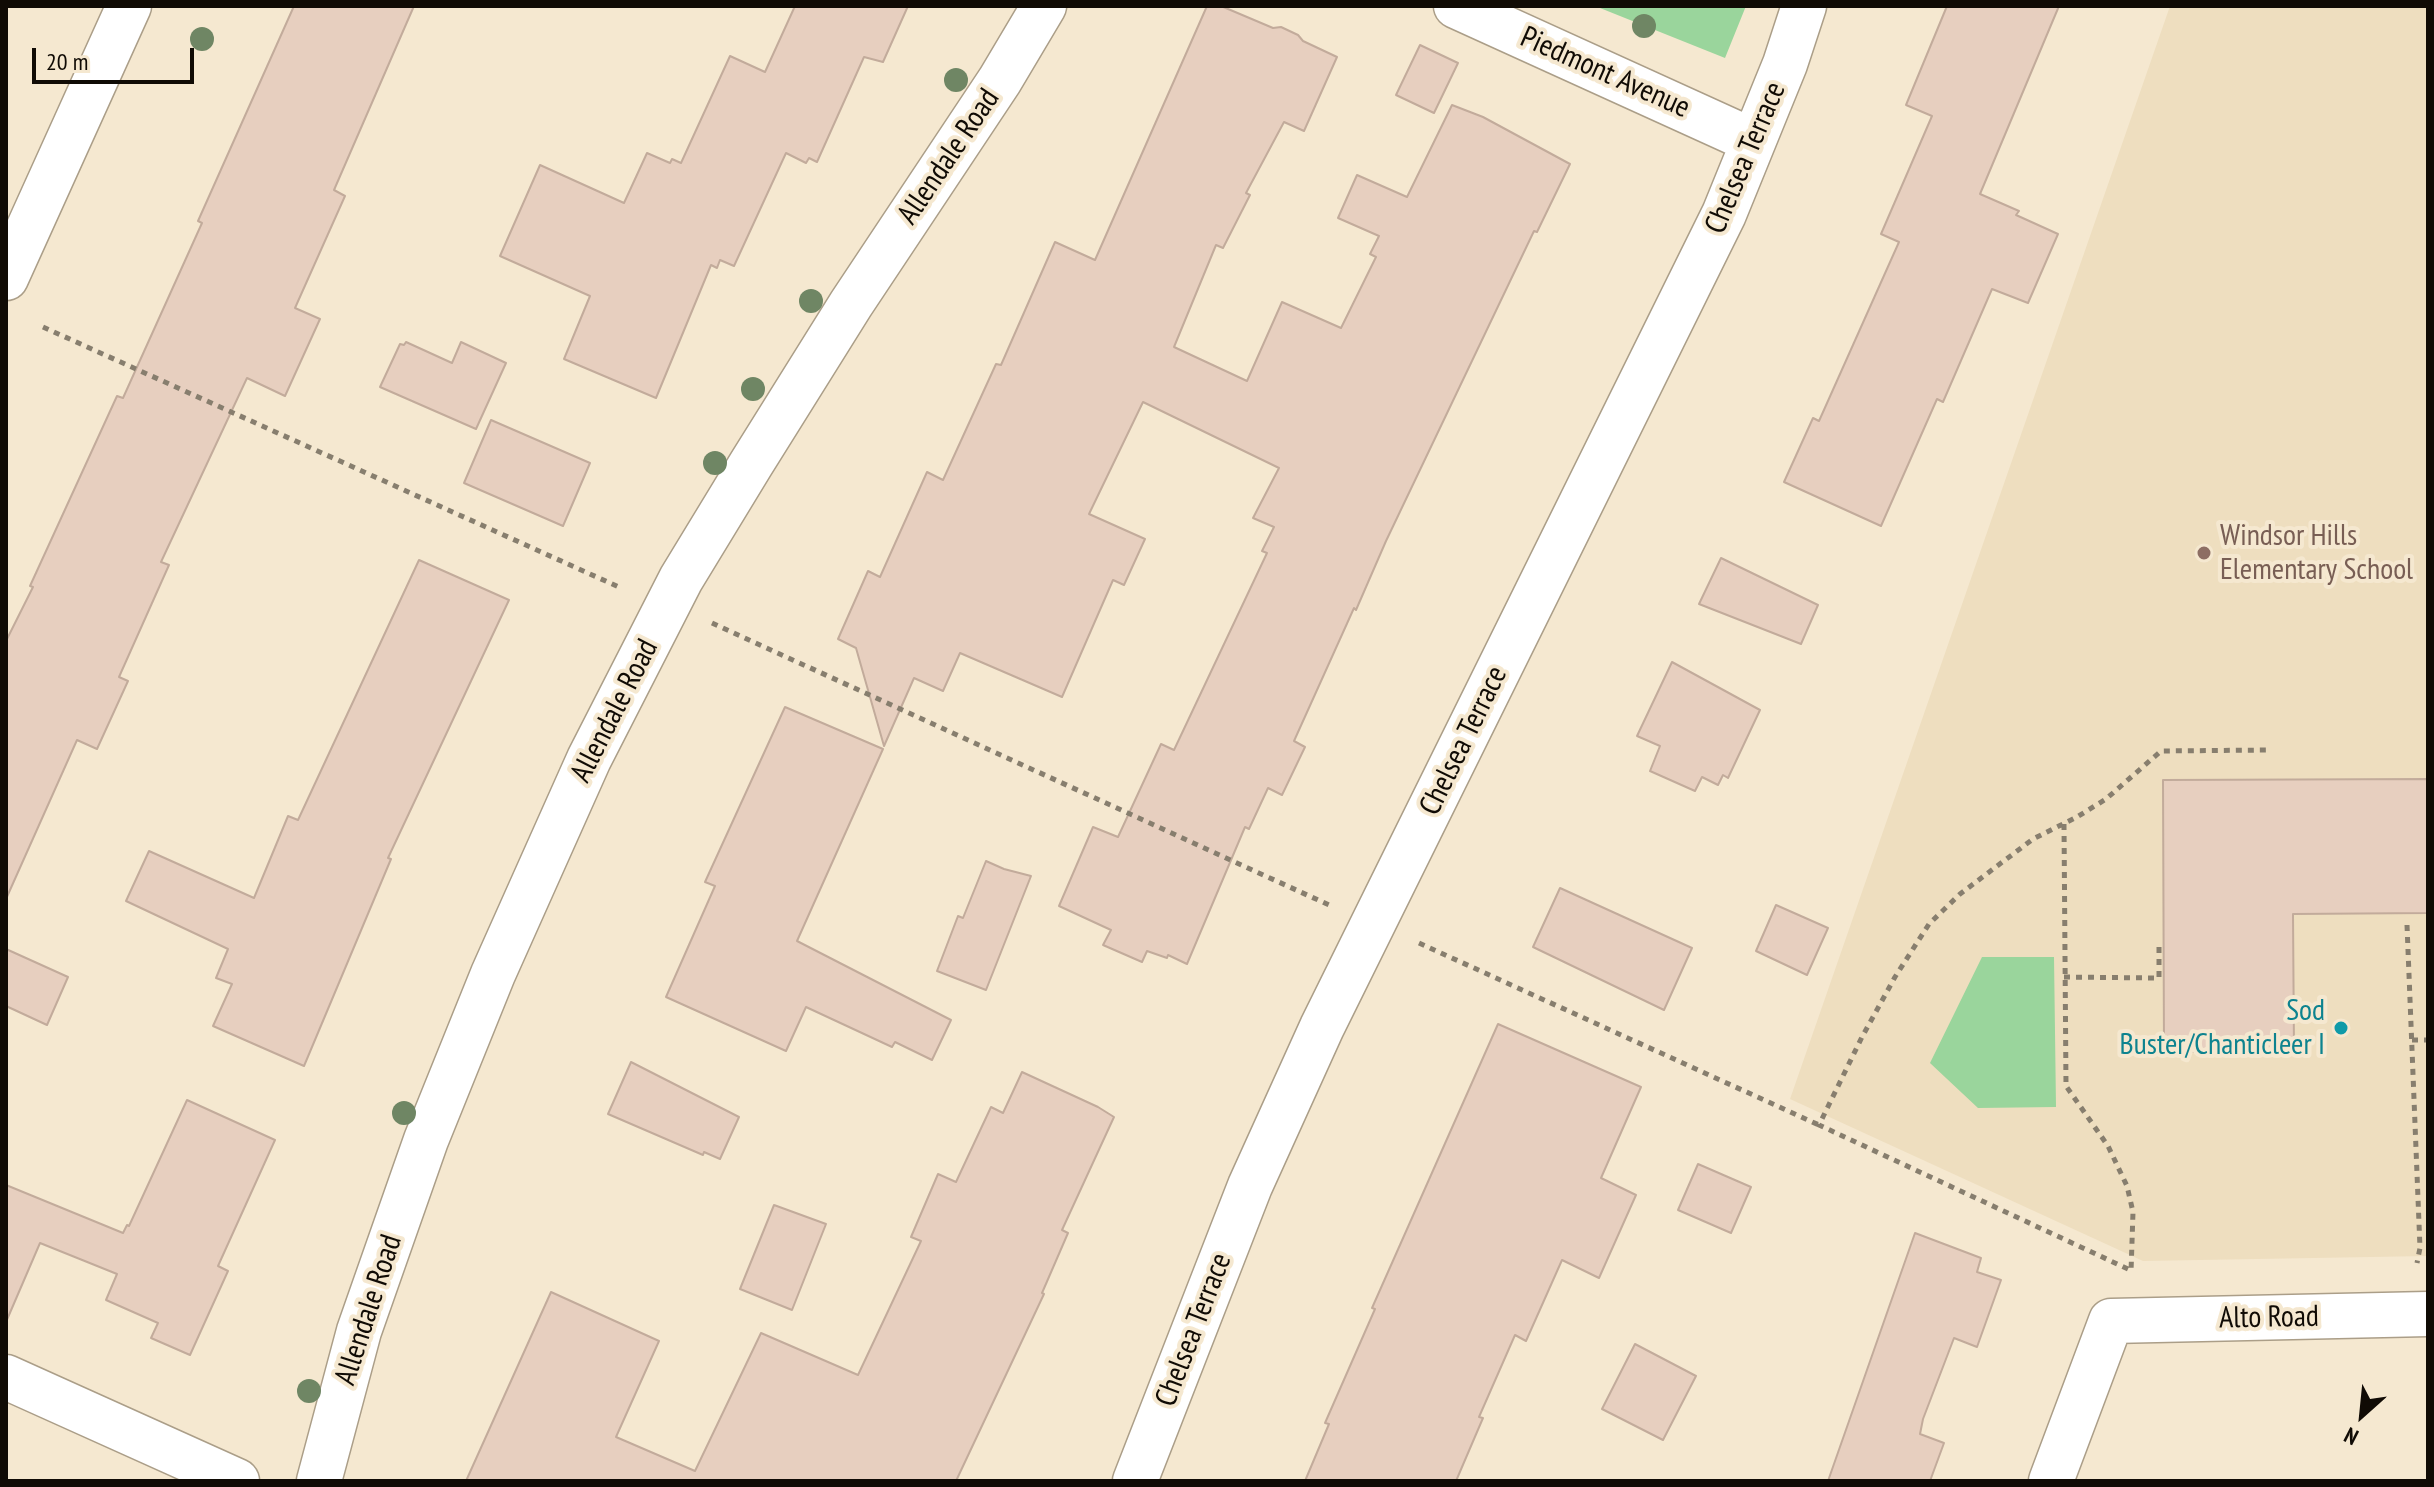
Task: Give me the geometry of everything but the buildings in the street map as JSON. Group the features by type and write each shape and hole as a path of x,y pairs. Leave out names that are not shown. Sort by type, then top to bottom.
{"street":[{"path":"6,278 129,6"},
{"name":"Allendale Road","path":"319,1481 359,1331 426,1140 493,974 589,759 681,579 851,304 1000,80 1044,6"},
{"name":"Piedmont Avenue","path":"1456,6 1753,141"},
{"name":"Chelsea Terrace","path":"1135,1481 1250,1186 1322,1027 1718,228 1785,64 1804,6"},
{"name":"Alto Road","path":"2051,1481 2111,1321 2428,1314"},
{"path":"6,1377 237,1481"}],"path":[{"path":"43,327 622,588"},
{"path":"709,622 1341,911"},
{"path":"1819,1125 1895,977 1929,924 1960,894 2015,852 2106,799 2161,751 2270,750"},
{"path":"1416,942 2118,1263 2131,1273 2133,1212 2127,1186 2108,1146 2066,1086 2064,824"},
{"path":"2407,925 2420,1248 2417,1263 2409,1273"},
{"path":"2064,977 2159,978 2159,941"},
{"path":"2412,1040 2428,1040"},
{"path":"2417,1165 2428,1165"}],"shaded area":[{"name":"Windsor Hills Elementary School","path":"2170,6 2428,6 2428,1256 2143,1261 1790,1099"}],"green space":[{"path":"1595,6 1746,6 1725,58"},
{"path":"1982,957 2054,957 2056,1107 1978,1108 1930,1063"}],"place":[{"name":"Windsor Hills Elementary School","path":"2204,553"},
{"name":"Sod Buster/Chanticleer I","path":"2341,1028"}]}
